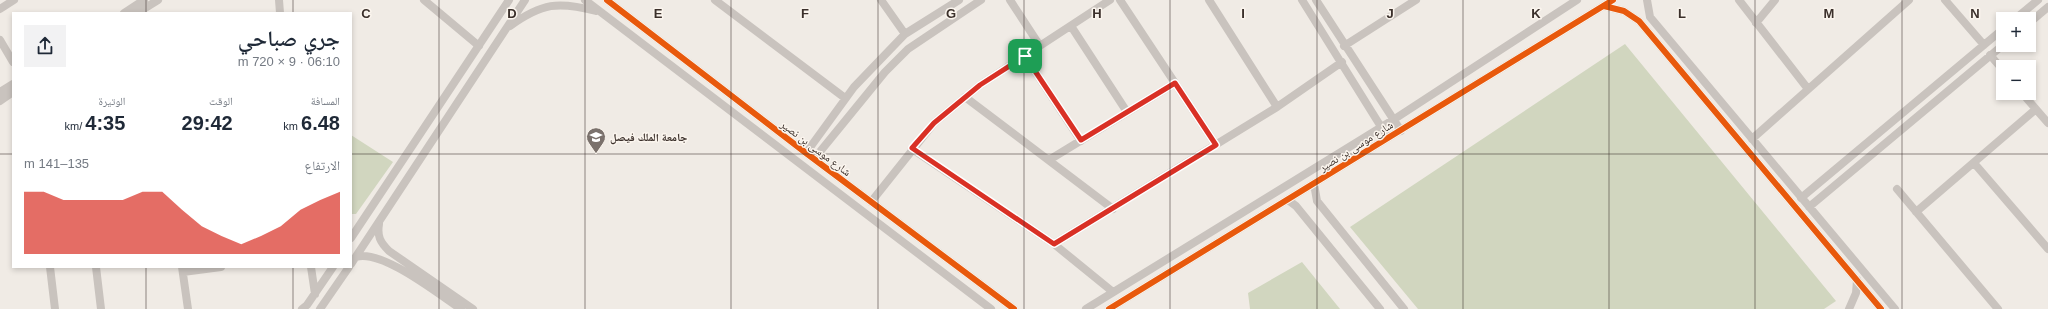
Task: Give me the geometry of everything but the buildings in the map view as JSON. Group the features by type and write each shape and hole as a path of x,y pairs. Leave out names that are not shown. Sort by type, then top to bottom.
{"street":[{"path":"0,9 14,0"},
{"path":"139,12 158,0"},
{"path":"279,0 280,12"},
{"path":"424,0 480,46"},
{"path":"352,237 480,46 509,0"},
{"path":"353,261 525,0"},
{"name":"شارع موسى بن نصير","path":"585,0 991,309"},
{"path":"881,0 905,34"},
{"path":"806,153 854,86 905,34 959,0"},
{"path":"814,159 885,72 908,49 981,0"},
{"path":"1010,0 1040,46"},
{"path":"871,202 912,148 934,123 980,85 1110,0"},
{"path":"1120,0 1216,145"},
{"path":"1209,0 1277,108"},
{"path":"1302,0 1388,138"},
{"path":"1316,0 1344,46 1401,131"},
{"path":"1344,46 1416,0"},
{"name":"شارع موسى بن نصير","path":"1086,309 1382,127 1577,0"},
{"name":"شارع موسى بن نصير","path":"1109,309 1613,0"},
{"path":"1647,0 1650,17 1895,309"},
{"path":"1738,0 1808,89"},
{"path":"1756,23 1775,0"},
{"path":"1752,139 1909,0"},
{"path":"1945,0 1984,45"},
{"path":"2023,12 2038,0"},
{"name":"شارع موسى بن نصير","path":"609,1 806,153 1014,309"},
{"path":"719,1 845,98"},
{"path":"505,31 527,14 543,6 568,4 601,12"},
{"path":"127,12 148,6"},
{"path":"1604,6 1624,11 1639,21 1881,309"},
{"path":"2036,17 2048,7"},
{"path":"1071,26 1127,112"},
{"path":"1801,198 1996,35"},
{"path":"0,40 12,60"},
{"path":"1809,207 1996,50"},
{"path":"1990,55 1996,62"},
{"path":"1025,56 1081,140"},
{"path":"1054,244 1277,108 1342,62"},
{"path":"1049,160 1175,83"},
{"path":"0,92 12,85"},
{"path":"0,101 12,93"},
{"path":"966,97 1113,209"},
{"path":"2028,100 2048,123"},
{"path":"1916,212 2036,109"},
{"path":"912,148 1054,244 1113,292"},
{"path":"1974,163 2048,249"},
{"path":"1314,184 1317,201 1404,309"},
{"path":"1897,189 1998,309"},
{"path":"1288,200 1296,206 1380,309"},
{"path":"380,221 378,232 381,243 389,251 473,309"},
{"path":"353,261 362,255 392,263 461,309"},
{"path":"50,268 55,309"},
{"path":"96,268 101,309"},
{"path":"188,309 182,269 202,268"},
{"path":"311,268 315,294"},
{"path":"302,309 315,294 331,268"},
{"path":"320,309 348,268"},
{"path":"1849,309 1856,293 1857,280"}],"green space":[{"path":"1625,44 1836,301 1824,309 1418,309 1350,227"},
{"path":"352,136 393,162 356,214 352,214"},
{"path":"1302,262 1340,309 1250,309 1248,293"}],"cycle path":[{"path":"607,0 806,153 1014,309"},
{"path":"1109,309 1613,0"},
{"path":"1604,6 1624,11 1639,21 1881,309"}],"place":[{"name":"جامعة الملك فيصل","path":"596,154"}],"route":[{"path":"1025,56 1081,140 1175,83 1216,145 1054,244 912,148 934,123 980,85 1025,56"}]}
